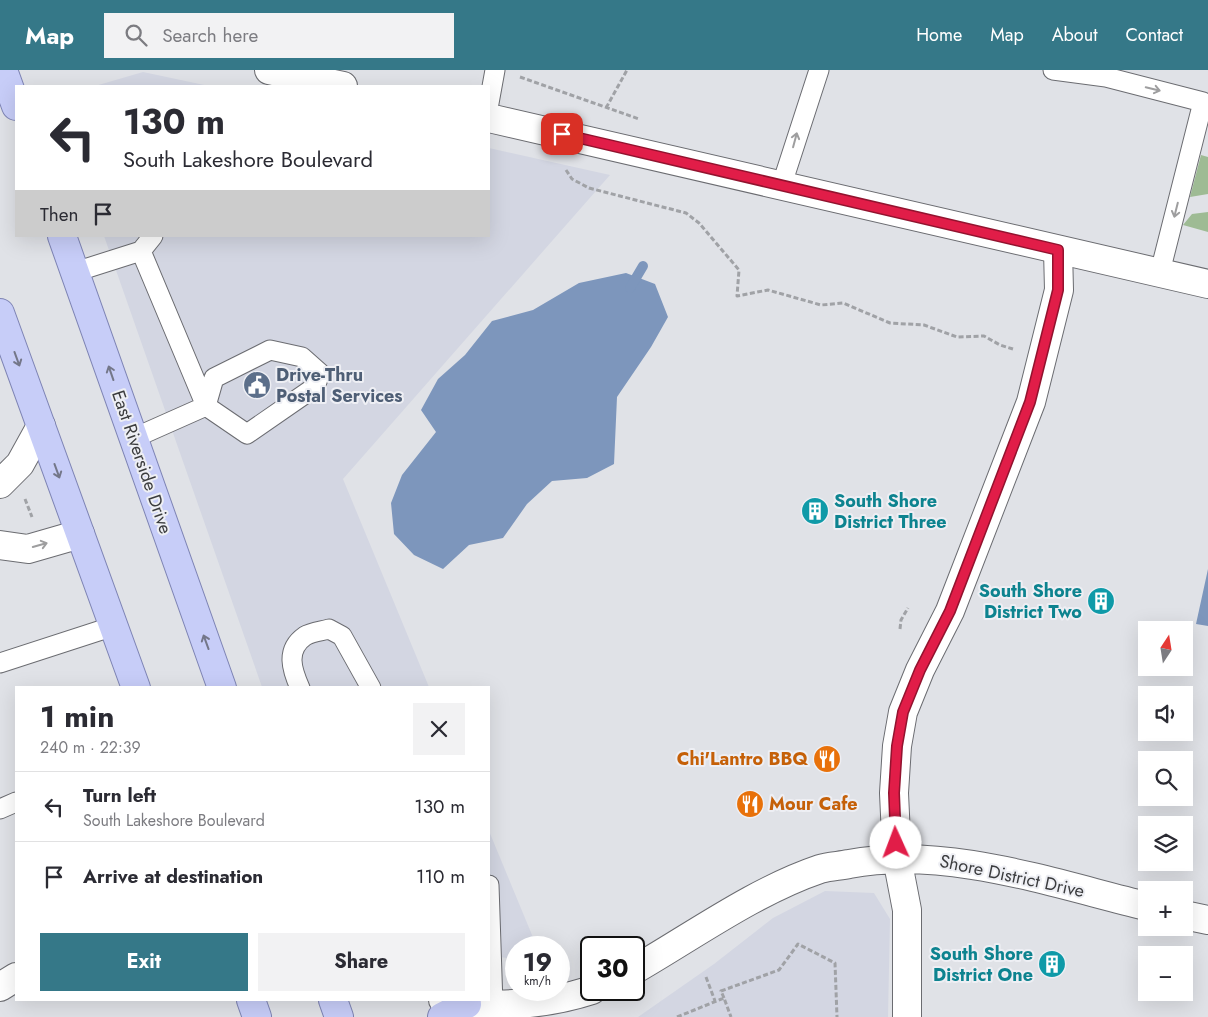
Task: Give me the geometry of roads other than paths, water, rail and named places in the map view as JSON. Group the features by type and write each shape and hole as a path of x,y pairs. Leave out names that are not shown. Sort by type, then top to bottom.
{"main road":[{"path":"3,70 15,103"},
{"name":"East Riverside Drive","path":"62,237 221,686"},
{"path":"0,313 135,686"},
{"path":"251,1001 258,1017"},
{"path":"333,1001 339,1017"},
{"path":"442,1017 468,1003"}],"street":[{"path":"276,76 336,85"},
{"path":"490,118 782,184 1208,284"},
{"path":"907,1017 907,910 897,858 894,793 897,746 903,712 920,670 950,611 1030,402 1058,290 1058,250"},
{"path":"0,484 20,464 41,426"},
{"path":"0,545 28,549 80,534"},
{"name":"Shore District Drive","path":"645,964 765,893 820,869 878,858 936,859 999,870 1138,904"},
{"path":"1193,916 1208,920"},
{"path":"0,987 15,978"},
{"path":"468,1003 525,1005 561,999 580,993"}],"lane":[{"path":"490,98 495,70"},
{"path":"782,184 819,70"},
{"path":"1053,70 1106,74 1203,102 1160,272"},
{"path":"75,272 141,251 152,237"},
{"path":"141,251 206,406 247,434 316,387 320,373 302,357 270,350 214,378 206,406"},
{"path":"134,438 206,406"},
{"path":"0,663 114,626"},
{"path":"299,686 290,667 294,649 305,636 329,630 342,636 370,686"}],"water":[{"path":"626,273 655,284 668,317 651,347 617,397 614,464 587,478 552,481 527,504 503,538 469,545 443,569 414,555 394,534 391,503 402,475 436,432 421,410 438,379 465,355 492,321 533,310 579,283"},
{"path":"1208,569 1208,626 1196,624"}],"waterway":[{"path":"630,288 643,266"}],"place":[{"name":"Drive-Thru Postal Services","path":"257,385"},
{"name":"South Shore District Three","path":"815,511"},
{"name":"South Shore District Two","path":"1101,601"},
{"name":"Chi'Lantro BBQ","path":"827,759"},
{"name":"Mour Cafe","path":"750,804"},
{"name":"South Shore District One","path":"1052,964"}]}
